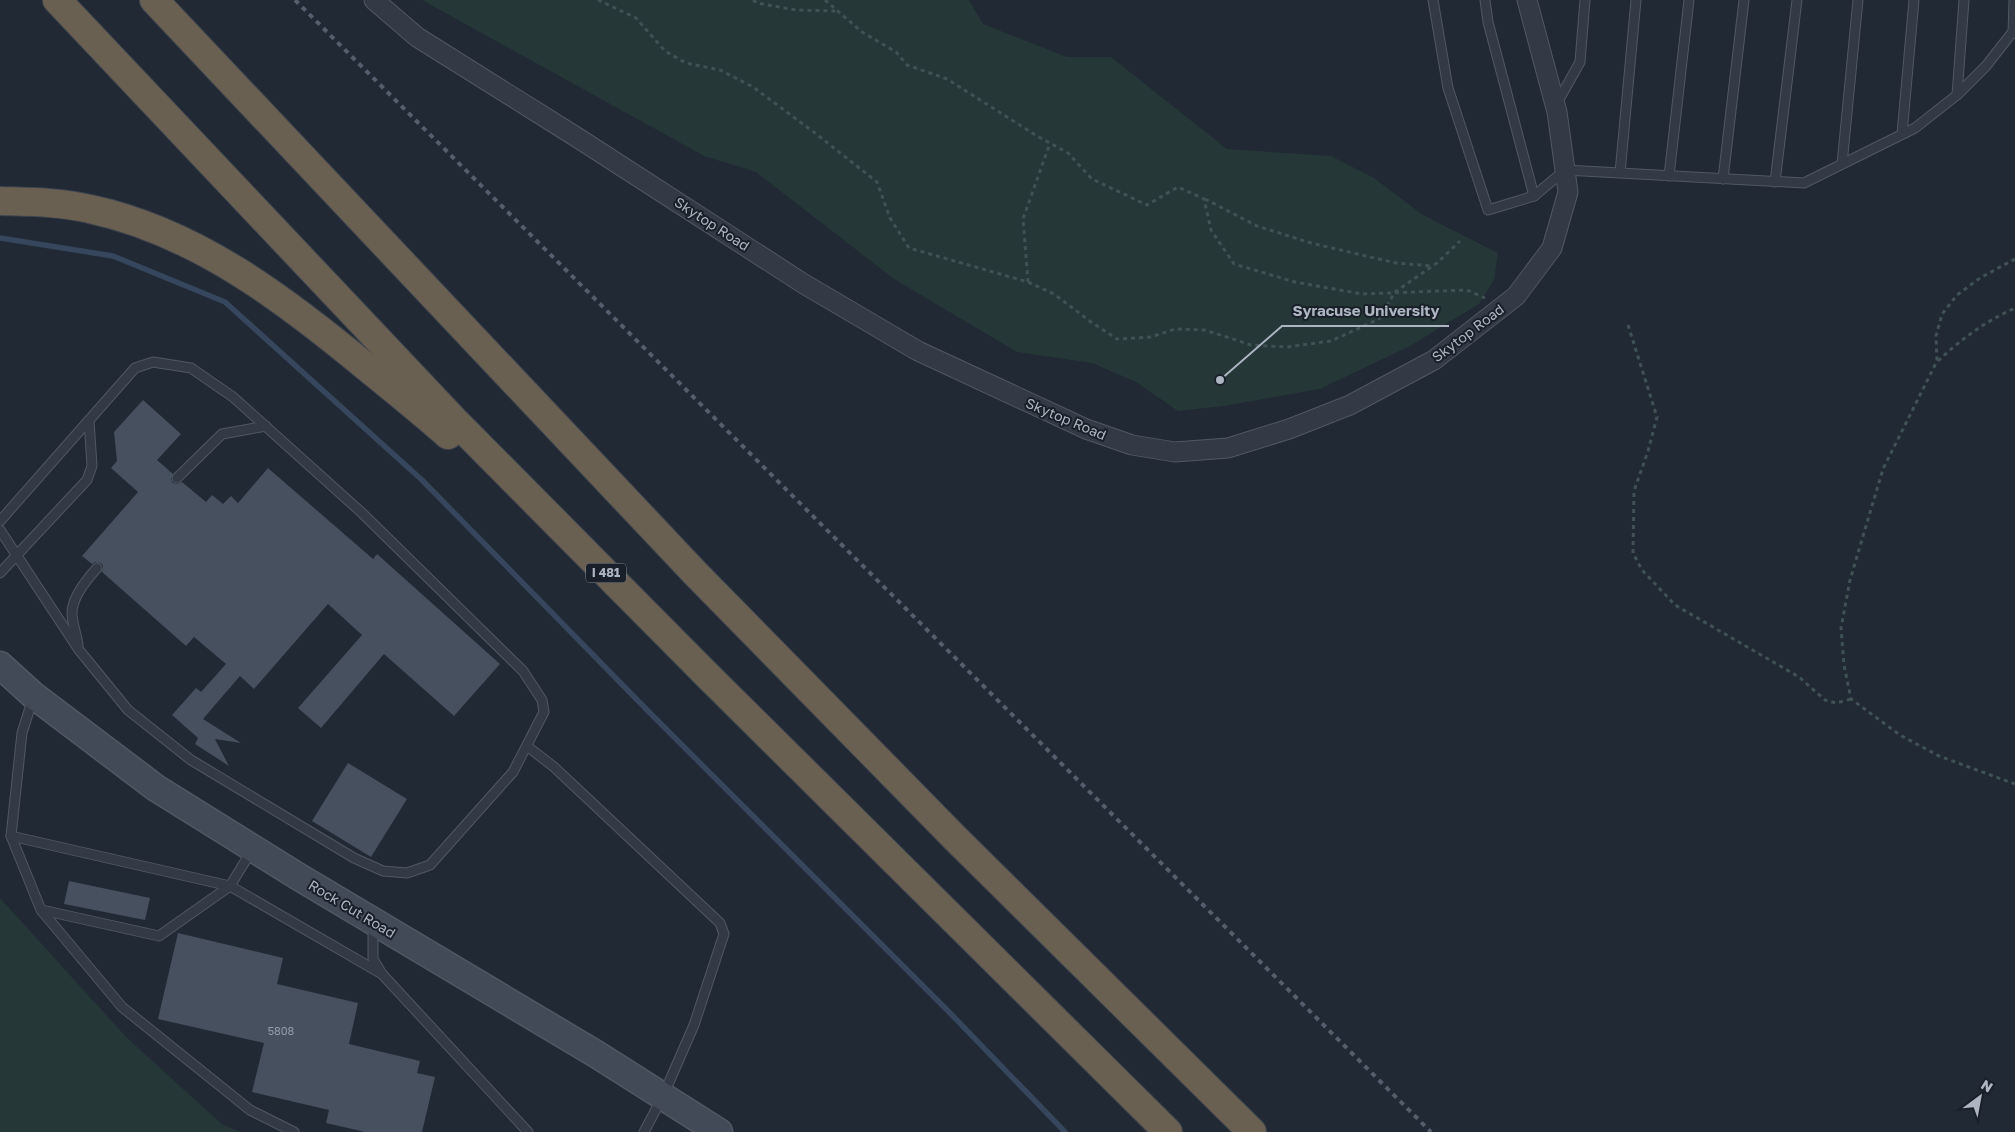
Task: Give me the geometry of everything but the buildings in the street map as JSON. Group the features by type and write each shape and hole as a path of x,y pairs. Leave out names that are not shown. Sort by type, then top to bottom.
{"highway":[{"name":"I 481","path":"57,0 455,420 662,629 1168,1132"},
{"path":"154,0 695,573 954,837 1252,1132"},
{"path":"0,201 38,202 90,209 152,227 206,252 252,281 322,330 440,429 662,629"}],"street":[{"name":"Skytop Road","path":"374,0 417,38 578,138 804,284 918,351 1086,429 1132,445 1176,452 1228,448 1289,429 1350,405 1434,360 1516,296 1552,248 1568,192 1555,107 1527,0"},
{"name":"Rock Cut Road","path":"0,665 34,695 156,788 253,849 596,1054 720,1132"}],"lane":[{"path":"1433,0 1448,88 1488,210 1534,196 1565,170 1804,183 1915,128 1958,95 1986,66 2014,31 2014,0"},
{"path":"1485,0 1488,22 1534,196"},
{"path":"1555,107 1580,62 1585,0"},
{"path":"1620,173 1636,0"},
{"path":"1670,176 1689,0"},
{"path":"1723,179 1744,0"},
{"path":"1775,182 1797,0"},
{"path":"1842,164 1858,0"},
{"path":"1902,134 1914,0"},
{"path":"1958,95 1964,0"},
{"path":"0,521 135,368 153,362 191,368 233,397 361,512 523,671 542,700 544,712 513,772 430,865 407,873 383,871 354,858 191,760 128,710 80,650 0,530"},
{"path":"0,573 87,480 92,466 89,420"},
{"path":"178,478 193,460 222,434 266,426"},
{"path":"80,650 72,613 75,601 88,578 97,568"},
{"path":"34,695 22,733 11,836 41,910 122,1007 250,1110 294,1132"},
{"path":"527,746 554,767 720,923 724,934 694,1026 663,1096 644,1132"},
{"path":"11,836 230,886 382,974"},
{"path":"41,910 159,936 230,886 253,849"},
{"path":"373,921 373,959 382,974 528,1132"}],"path":[{"path":"598,0 636,18 666,51 686,63 720,70 753,88 815,133 877,182 890,218 908,248 1028,282 1054,294 1090,322 1117,338 1150,338 1175,329 1205,330 1251,345 1287,348 1331,341 1379,319 1395,292 1433,266 1460,241"},
{"path":"753,0 796,10 837,11"},
{"path":"825,0 862,32 896,52 907,65 947,79 1068,153 1092,179 1147,205 1178,187 1257,226 1311,243 1396,263 1433,266"},
{"path":"1028,282 1023,219 1050,143"},
{"path":"1204,199 1211,230 1234,264 1295,282 1362,294 1467,290 1503,308"},
{"path":"1937,361 1936,336 1942,314 1956,295 1980,278 2015,259"},
{"path":"2015,308 1992,318 1952,347 1937,361 1884,469 1850,580 1841,628 1844,665 1851,699 1900,735 1939,756 2015,784"},
{"path":"1628,325 1657,417 1648,452 1634,490 1633,553 1642,570 1676,605 1799,677 1825,700 1836,703 1851,699"}],"shaded area":[{"path":"422,0 969,0 983,24 1067,57 1111,57 1227,149 1331,156 1374,178 1423,215 1498,253 1494,280 1479,304 1410,346 1320,389 1224,406 1178,411 1136,382 1092,363 1017,352 894,279 756,172 704,156"},
{"path":"0,898 127,1038 223,1125 241,1132 0,1132"}],"waterway":[{"path":"0,238 113,256 225,302 422,480 649,712 950,1013 1065,1132"}],"railway":[{"path":"295,0 1431,1132"}],"place":[{"name":"Syracuse University","path":"1220,380"}]}
